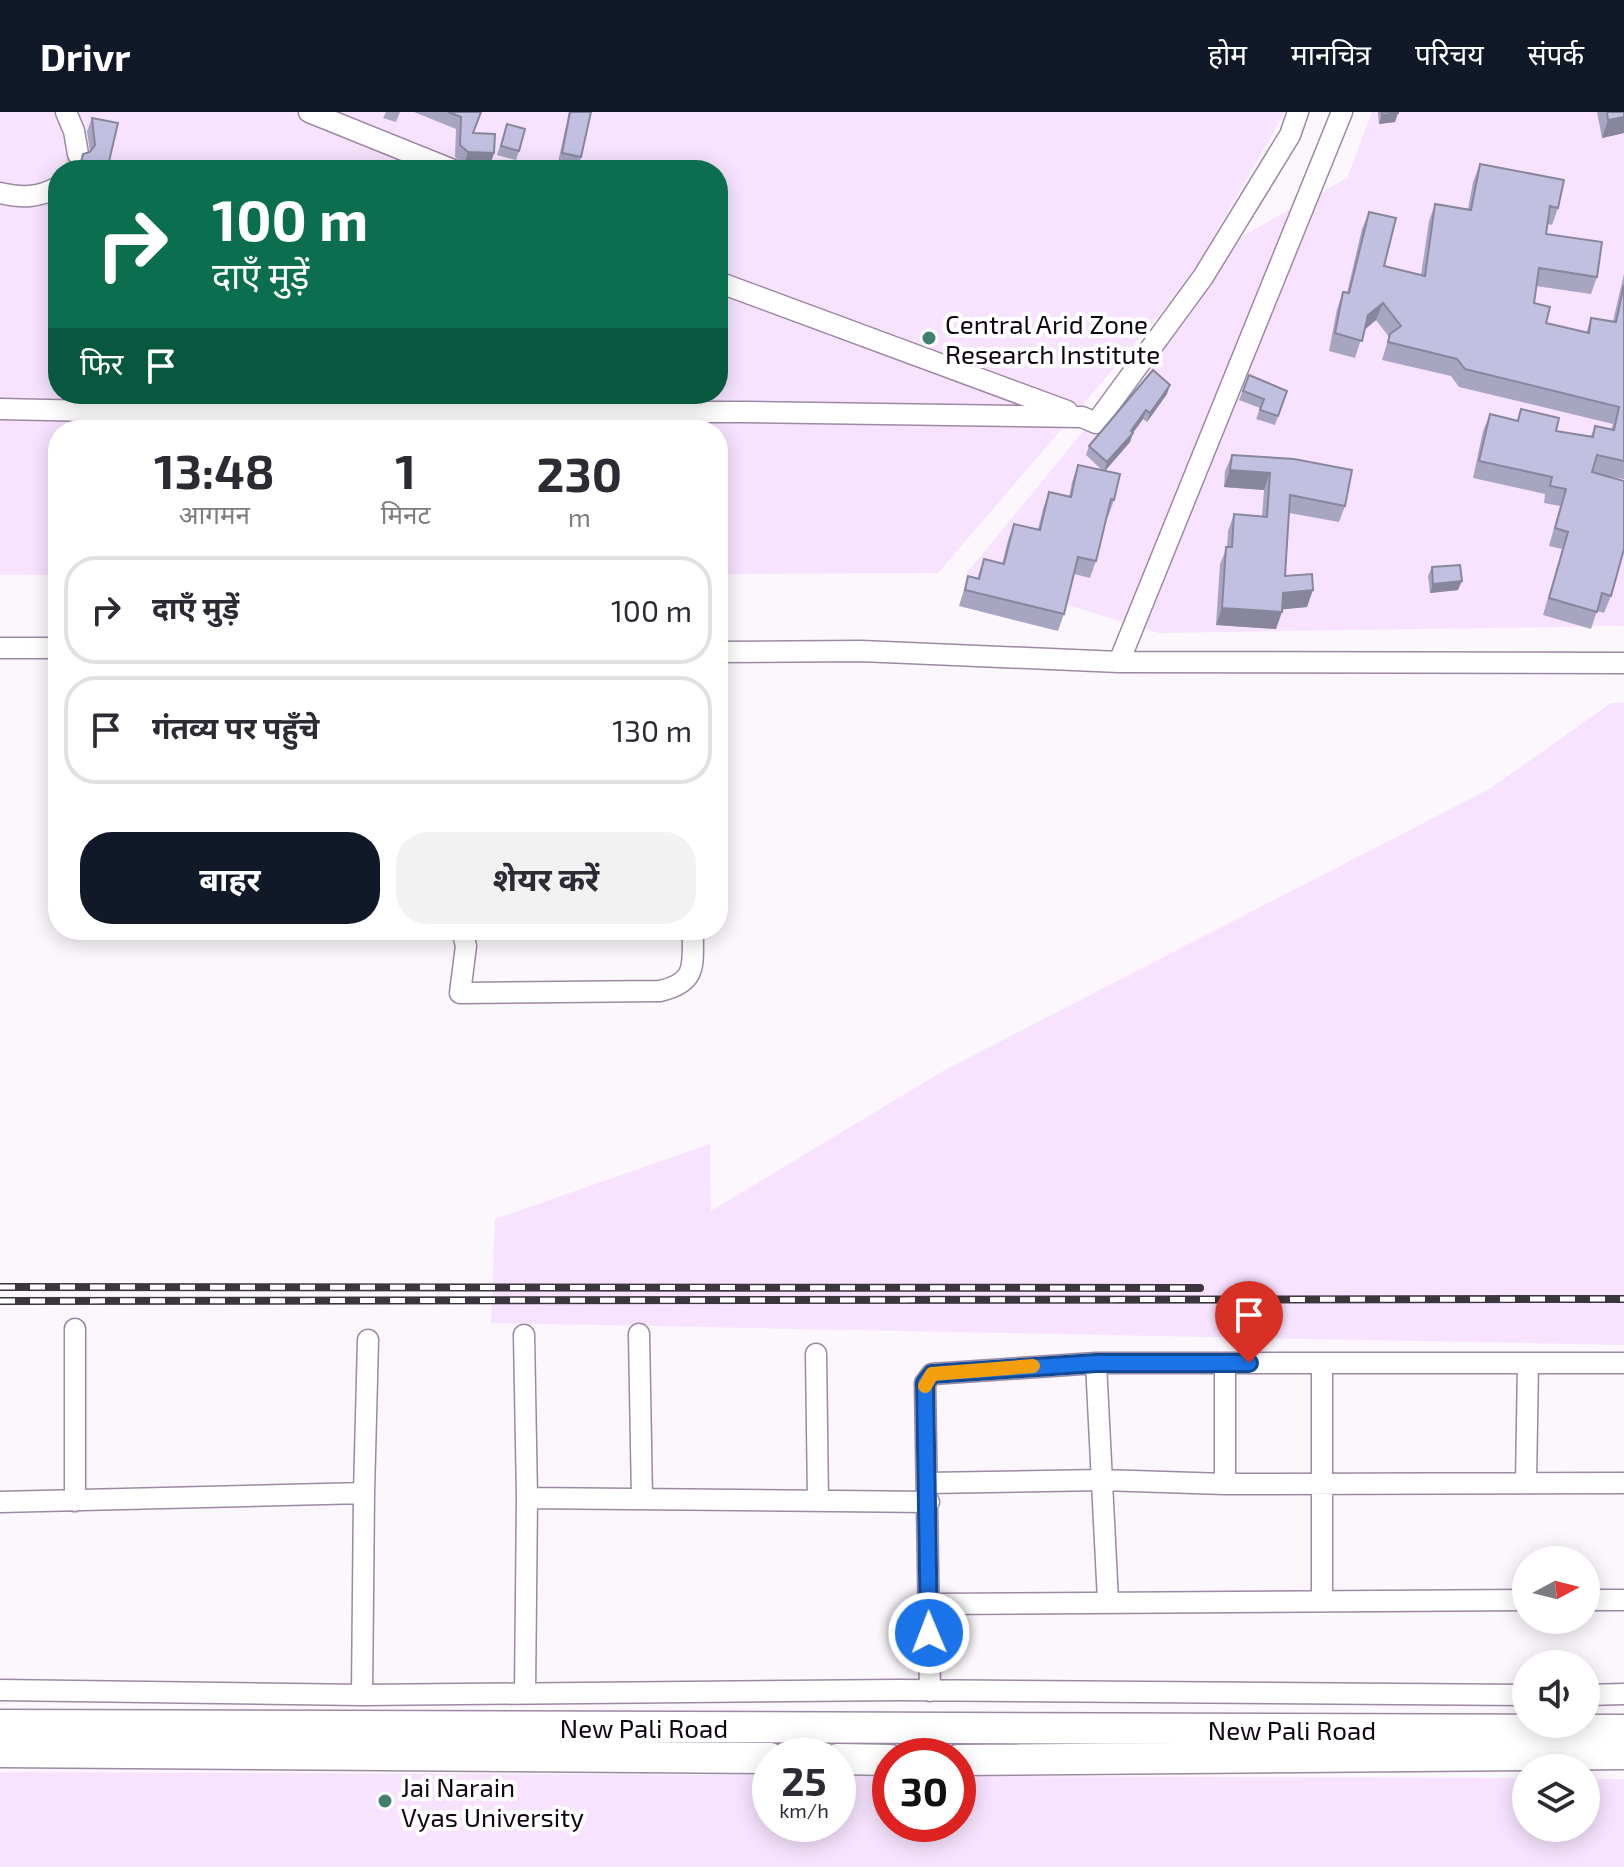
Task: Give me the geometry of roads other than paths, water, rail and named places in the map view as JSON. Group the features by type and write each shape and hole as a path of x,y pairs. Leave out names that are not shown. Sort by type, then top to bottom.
{"highway":[{"name":"New Pali Road","path":"0,1725 1624,1730"},
{"name":"New Pali Road","path":"0,1752 752,1758"},
{"name":"New Pali Road","path":"976,1760 1624,1754"}],"street":[{"path":"66,112 74,131 78,154"},
{"path":"309,112 428,160"},
{"path":"728,286 1096,423 1203,277 1290,135 1298,112"},
{"path":"1119,662 1342,112"},
{"path":"0,193 25,197 48,192"},
{"path":"0,409 141,412 744,412 1082,417"},
{"path":"0,648 48,648"},
{"path":"728,652 861,651 1119,662 1624,663"},
{"path":"464,940 460,993 660,991 679,987 692,970 693,940"},
{"path":"75,1329 75,1501"},
{"path":"639,1334 642,1499"},
{"path":"524,1335 527,1498 525,1692"},
{"path":"362,1695 368,1340"},
{"path":"816,1354 818,1501"},
{"path":"930,1691 925,1383 932,1374 1096,1363 1624,1363"},
{"path":"1096,1363 1108,1601"},
{"path":"1225,1363 1225,1484"},
{"path":"1322,1363 1322,1601"},
{"path":"1526,1483 1528,1363"},
{"path":"527,1498 818,1501 1102,1480 1225,1484 1624,1483"},
{"path":"0,1502 364,1493"},
{"path":"929,1604 1512,1600"},
{"path":"1600,1600 1624,1600"},
{"path":"0,1690 362,1695 930,1691 1512,1695"},
{"path":"1600,1695 1624,1694"}],"tunnel":[{"path":"76,160 78,154"}],"railway":[{"path":"0,1287 1200,1288"},
{"path":"0,1301 1624,1299"}],"place":[{"name":"Central Arid Zone Research Institute","path":"929,338"},
{"name":"Jai Narain Vyas University","path":"385,1801"}]}
